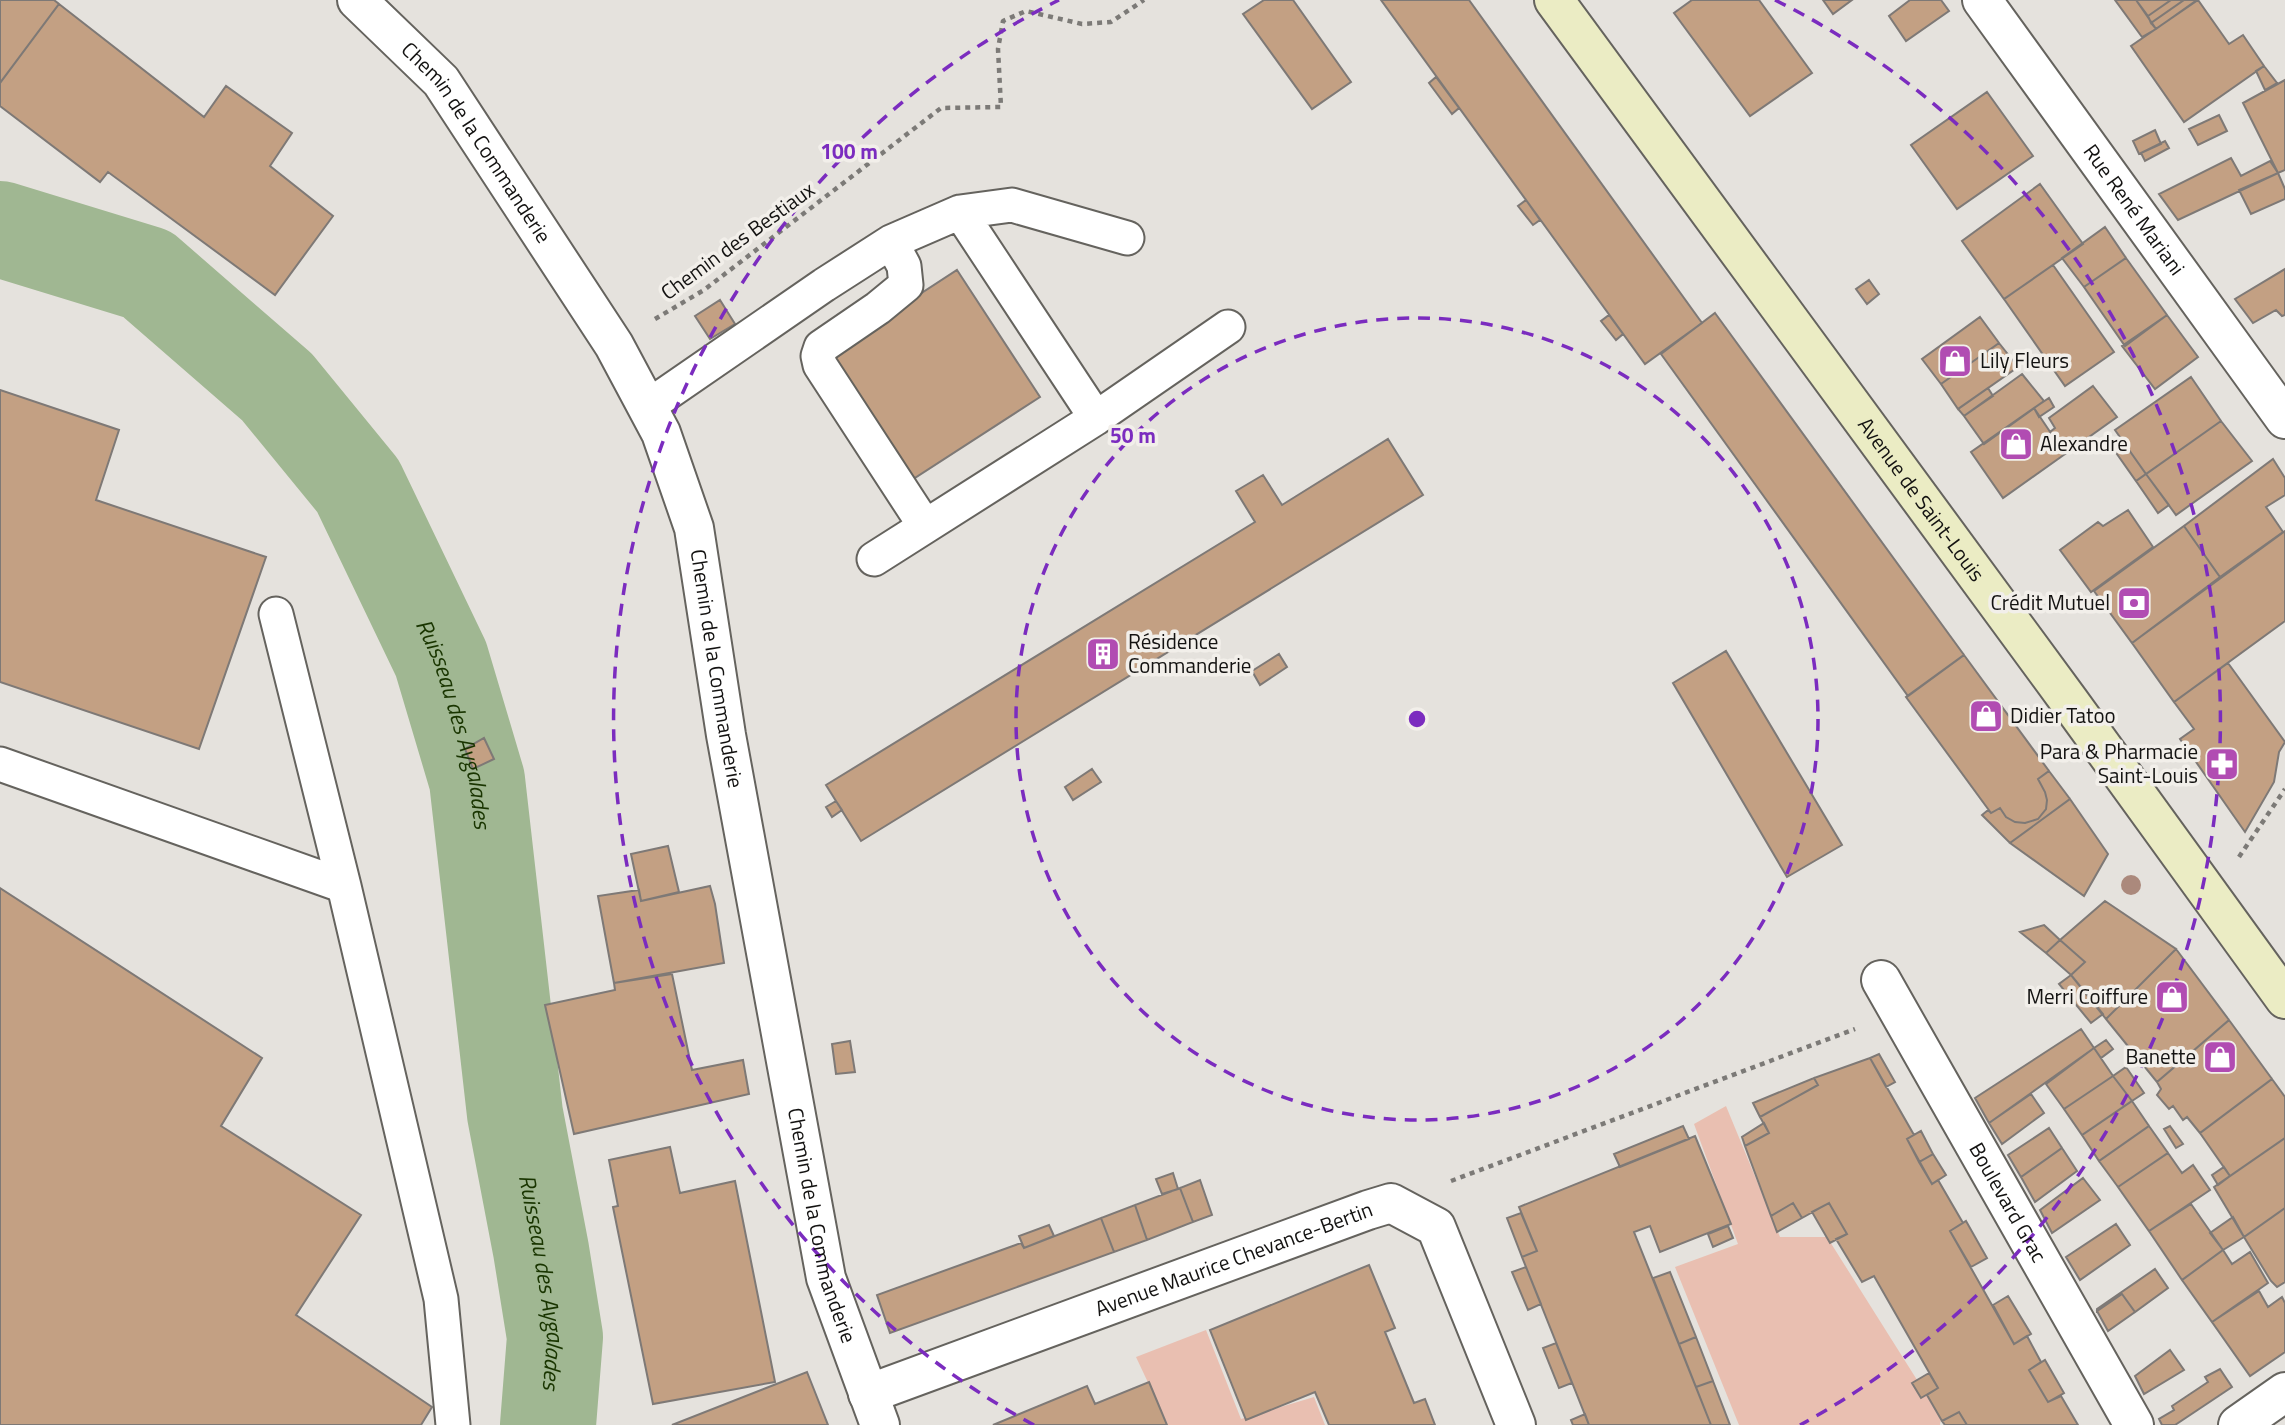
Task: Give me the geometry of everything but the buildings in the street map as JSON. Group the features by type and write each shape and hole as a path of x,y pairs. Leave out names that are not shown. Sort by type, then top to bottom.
{"street":[{"name":"Chemin de la Commanderie","path":"357,0 441,81 614,345 660,433 694,528 726,735 826,1278 874,1410"},
{"name":"Avenue de Saint-Louis","path":"1554,0 2285,999"},
{"name":"Rue René Mariani","path":"1991,3 2285,419"},
{"name":"Boulevard Grac","path":"1881,980 2134,1425"},
{"name":"Avenue Maurice Chevance-Bertin","path":"874,1410 1391,1203 1436,1227 1516,1425"},
{"path":"2238,1425 2285,1392"}],"lane":[{"path":"647,407 813,292 891,242 960,212 1012,205 1127,238"},
{"path":"960,212 1096,418"},
{"path":"891,242 904,266 906,285 821,347 818,356 820,365 925,526"},
{"path":"874,559 1096,418 1228,327"},
{"path":"276,614 344,886 441,1299 453,1425"},
{"path":"0,764 344,886"}],"path":[{"name":"Chemin des Bestiaux","path":"614,345 704,289 942,108 1001,107 998,49 1003,21 1026,10 1082,24 1111,22 1144,0"},
{"path":"2251,841 2285,789"},
{"path":"1391,1203 1899,1013"}],"shaded area":[{"path":"1726,1106 1780,1237 1827,1237 1941,1418 1940,1425 1739,1425 1675,1267 1738,1244 1694,1124"},
{"path":"1206,1330 1241,1419 1314,1397 1325,1425 1168,1425 1136,1357"}],"waterway":[{"name":"Ruisseau des Aygalades","path":"0,229 147,274 277,387 358,486 441,659 477,780 515,1114 555,1337 548,1425"}],"place":[{"name":"Lily Fleurs","path":"1955,361"},
{"name":"Alexandre","path":"2016,444"},
{"name":"Crédit Mutuel","path":"2134,603"},
{"name":"Résidence Commanderie","path":"1103,654"},
{"name":"Didier Tatoo","path":"1986,716"},
{"name":"Para & Pharmacie Saint-Louis","path":"2222,764"},
{"name":"Merri Coiffure","path":"2172,997"},
{"name":"Banette","path":"2220,1057"}]}
